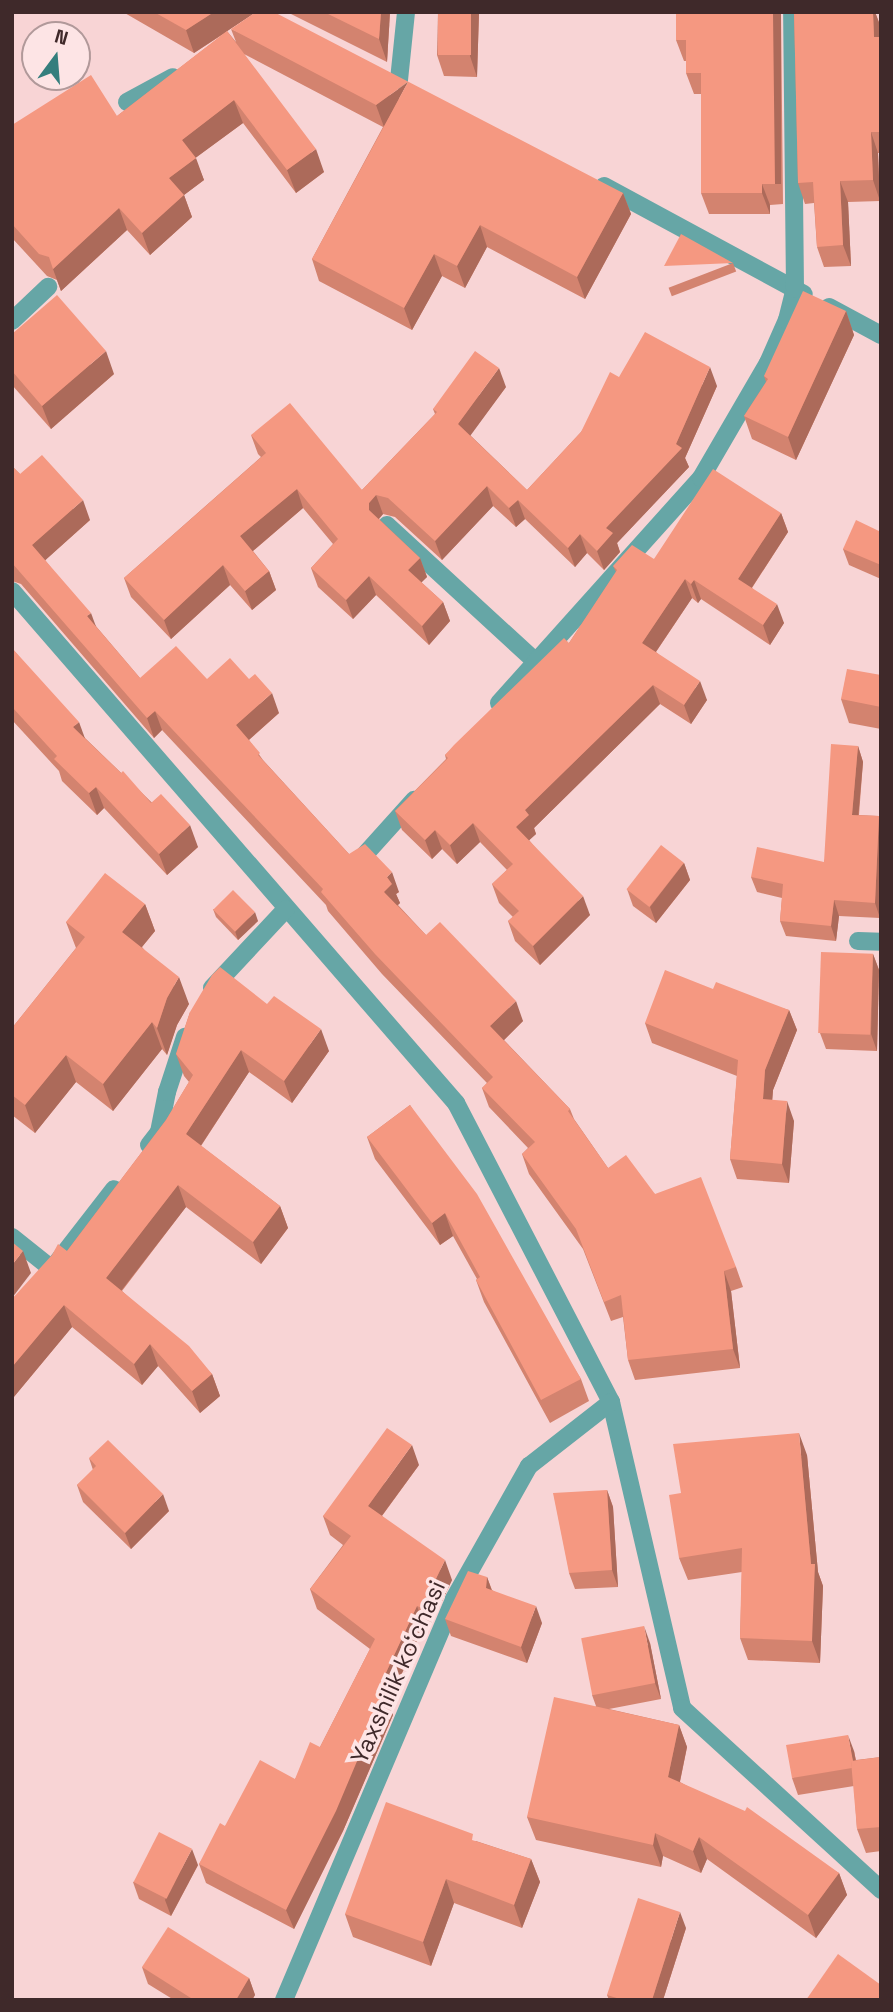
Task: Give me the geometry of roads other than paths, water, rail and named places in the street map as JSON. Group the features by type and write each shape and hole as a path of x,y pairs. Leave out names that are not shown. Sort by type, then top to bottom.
{"street":[{"path":"399,80 405,12"},
{"path":"490,714 701,478 768,363 787,320 795,289 792,12"},
{"path":"127,102 192,67"},
{"path":"589,178 881,335"},
{"path":"12,321 48,287"},
{"path":"387,525 536,662"},
{"path":"12,592 456,1103 611,1402 682,1708 881,1890"},
{"path":"360,860 425,787"},
{"path":"36,1287 159,1132 167,1092 197,1013 213,986 286,909"},
{"path":"858,941 881,943"},
{"path":"12,1237 52,1269"},
{"name":"Yaxshilik koʻchasi","path":"284,2000 454,1599 529,1466 611,1402"}]}
